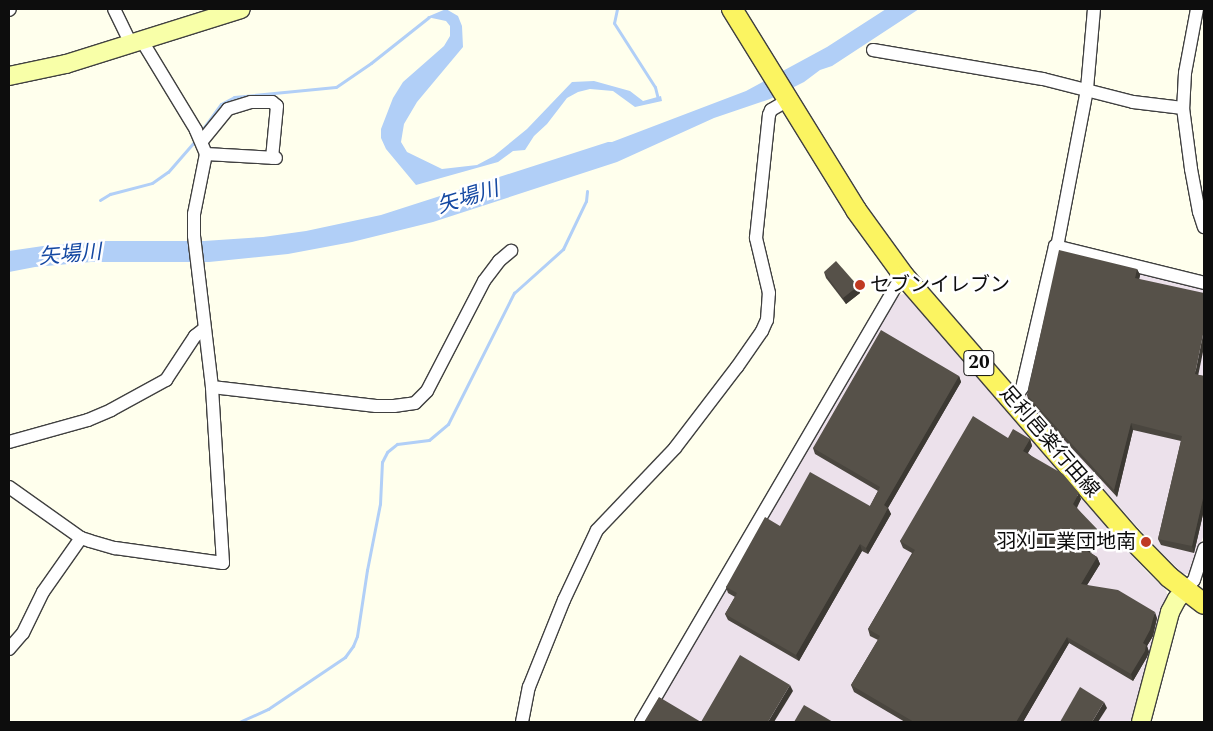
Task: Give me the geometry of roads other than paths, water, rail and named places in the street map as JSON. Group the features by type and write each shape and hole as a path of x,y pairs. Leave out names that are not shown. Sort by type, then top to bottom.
{"main road":[{"path":"9,76 66,64 240,9"},
{"name":"20","path":"732,9 787,98"},
{"name":"足利邑楽行田線","path":"787,98 861,217 904,276 1130,536 1185,590 1204,604"},
{"path":"1141,722 1170,612 1176,599 1185,590"}],"street":[{"path":"9,488 81,538 115,548 223,563 212,387 194,236 194,214 206,154 202,141 114,9"},
{"path":"1013,401 1022,388 1055,246 1057,246 1087,89 1094,9"},
{"path":"1199,10 1185,74 1183,108 1191,170 1199,212 1204,226"},
{"path":"873,50 1087,89 1134,102 1183,108"},
{"path":"522,722 529,687 564,600 597,530 675,448 737,368 764,326 769,307 769,293 756,238 769,115 771,110 787,98"},
{"path":"202,141 228,109 251,102 272,102 276,106 274,158 206,154"},
{"path":"1057,246 1204,283"},
{"path":"212,387 376,406 415,403 427,392 484,281 498,261 511,251"},
{"path":"641,722 891,294 904,276"},
{"path":"9,442 88,420 112,410 166,380 195,336 204,329"},
{"path":"9,649 23,633 44,592 81,538"},
{"path":"1185,590 1194,580 1204,549"}],"water":[{"path":"446,9 458,16 462,26 463,47 417,102 404,124 401,142 407,152 442,169 477,165 494,156 527,129 572,82 594,81 630,91 643,101 661,96 662,101 635,107 613,91 590,89 578,92 567,98 547,124 534,136 525,150 513,151 498,162 416,185 386,149 381,138 381,129 393,98 403,82 444,46 450,36 450,26 446,21 427,17"},
{"name":"矢場川","path":"886,9 919,9 832,66 820,70 804,82 770,99 714,118 617,162 433,222 352,242 288,254 209,262 91,262 35,267 9,272 9,251 102,241 204,241 263,237 306,231 381,215 612,142 746,91 827,47"}],"waterway":[{"path":"617,9 614,23 655,87 658,99"},
{"path":"202,130 221,104 234,97 336,87 371,63 429,17"},
{"path":"100,200 110,194 152,183 168,172 195,141"},
{"path":"239,722 268,709 345,657 353,646 357,636 380,504 382,462 387,452 397,444 429,440 448,424 514,293 563,249 586,201 587,191"}],"place":[{"name":"セブンイレブン","path":"860,285"},
{"name":"羽刈工業団地南","path":"1146,542"}]}
